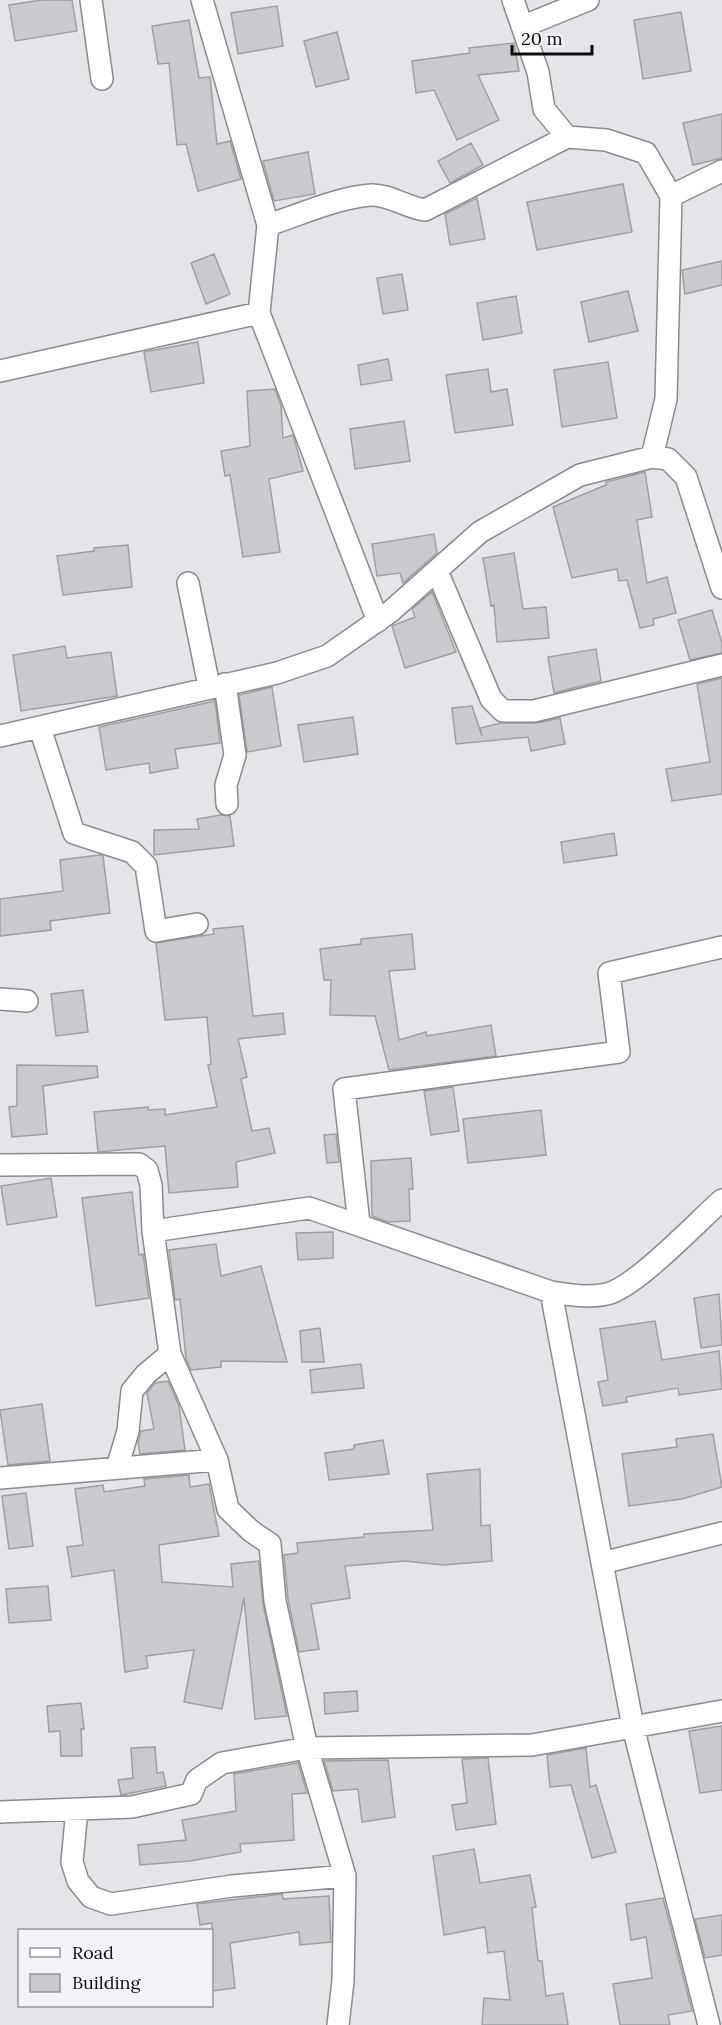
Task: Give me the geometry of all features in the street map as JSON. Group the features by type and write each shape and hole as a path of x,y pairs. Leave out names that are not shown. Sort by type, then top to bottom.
{"street":[{"path":"91,0 102,79"},
{"path":"202,0 268,225 259,314 378,621"},
{"path":"513,0 524,26 538,72 544,109 567,137"},
{"path":"524,26 588,0"},
{"path":"268,225 330,204 372,195 411,208 425,210 567,137 606,140 646,153 671,196 666,399 652,457"},
{"path":"671,196 722,171"},
{"path":"0,371 259,314"},
{"path":"0,736 277,673 327,656 378,621 480,532 580,475 652,457 668,459 686,477 722,588"},
{"path":"437,571 491,699 503,711 534,711 722,665"},
{"path":"188,583 235,756 226,785 227,804"},
{"path":"40,728 74,833 132,852 146,866 156,931 197,924"},
{"path":"359,1224 344,1089 619,1052 609,973 722,947"},
{"path":"0,999 27,1000"},
{"path":"0,1165 139,1164 147,1170 151,1185 153,1231 170,1354 217,1460 228,1509 251,1531 270,1544 275,1601 307,1748 345,1876 344,1981 338,2025"},
{"path":"153,1231 309,1208 551,1292 579,1296 608,1294 631,1282 722,1200"},
{"path":"551,1292 633,1727 709,2025"},
{"path":"117,1468 128,1431 132,1390 146,1374 170,1354"},
{"path":"0,1478 217,1460"},
{"path":"602,1563 722,1533"},
{"path":"0,1812 132,1807 191,1794 197,1780 222,1763 307,1748 532,1745 722,1711"},
{"path":"77,1809 72,1862 78,1881 91,1897 111,1904 232,1886 345,1876"}],"building":[{"path":"42,0 72,0 77,31 15,41 9,5"},
{"path":"277,6 283,46 238,54 231,13"},
{"path":"681,12 691,71 643,79 634,20"},
{"path":"189,20 199,78 210,77 217,144 230,141 241,179 198,191 186,144 177,145 169,63 158,64 152,26"},
{"path":"337,32 349,79 316,87 304,41"},
{"path":"514,43 519,71 478,75 499,120 457,140 434,90 416,93 412,61 470,53 469,48"},
{"path":"722,114 722,158 693,165 683,123"},
{"path":"471,143 483,165 450,183 438,161"},
{"path":"308,152 315,194 274,201 263,161"},
{"path":"623,184 632,232 537,250 527,202"},
{"path":"477,198 485,239 450,245 445,214"},
{"path":"214,254 230,294 206,304 191,263"},
{"path":"722,261 722,285 685,294 682,270"},
{"path":"402,274 408,310 383,314 377,278"},
{"path":"628,291 638,331 589,342 581,302"},
{"path":"516,296 522,333 483,340 477,303"},
{"path":"198,342 204,383 151,392 144,352"},
{"path":"388,359 392,380 361,385 358,365"},
{"path":"608,362 617,418 562,427 554,370"},
{"path":"488,369 491,392 507,389 513,425 455,433 446,375"},
{"path":"275,389 281,406 283,438 293,435 303,471 269,479 280,552 243,557 230,475 225,476 221,451 250,446 247,391"},
{"path":"404,421 410,461 355,469 350,429"},
{"path":"645,472 652,517 637,520 647,583 667,577 676,613 653,619 654,625 640,628 627,580 619,581 617,569 572,578 553,507 606,485 606,482"},
{"path":"434,534 437,553 403,583 400,573 377,576 372,544"},
{"path":"128,545 132,587 63,595 57,556 94,551 94,548"},
{"path":"514,553 523,609 546,607 549,638 497,642 494,605 491,606 483,558"},
{"path":"432,592 456,652 405,668 392,626 415,617 412,609"},
{"path":"712,610 722,643 722,653 690,660 678,620"},
{"path":"65,646 67,658 111,652 117,696 21,711 13,655"},
{"path":"596,649 601,681 554,693 548,657"},
{"path":"722,678 722,794 672,801 666,769 710,762 697,684"},
{"path":"272,687 281,746 247,752 239,695"},
{"path":"215,701 220,743 175,749 178,768 150,773 149,763 106,770 99,727"},
{"path":"472,706 482,736 480,728 501,723 537,723 560,718 565,744 531,751 528,737 456,744 452,708"},
{"path":"353,717 358,754 304,762 298,725"},
{"path":"221,815 230,816 234,846 154,855 154,830 199,829 197,819"},
{"path":"614,833 617,855 564,863 561,842"},
{"path":"103,856 110,913 50,921 51,930 0,936 0,899 63,891 60,860"},
{"path":"243,926 253,1016 283,1013 285,1034 238,1039 247,1077 241,1079 252,1131 269,1128 275,1153 236,1162 238,1187 169,1193 165,1146 98,1152 94,1112 148,1107 148,1110 165,1109 165,1115 217,1107 208,1065 211,1064 207,1017 165,1020 156,943 214,934 213,929"},
{"path":"412,934 415,969 389,971 399,1040 426,1032 427,1036 491,1025 496,1056 389,1070 375,1016 330,1015 331,980 324,980 320,949 361,944 361,939"},
{"path":"83,990 88,1032 56,1036 51,994"},
{"path":"17,1065 97,1066 98,1077 43,1086 47,1134 12,1137 9,1107 17,1106"},
{"path":"453,1087 459,1131 431,1135 424,1091"},
{"path":"541,1110 546,1155 468,1163 463,1119"},
{"path":"336,1134 339,1162 327,1163 324,1135"},
{"path":"411,1158 413,1189 409,1189 410,1221 388,1222 372,1216 371,1161"},
{"path":"51,1178 57,1217 7,1225 1,1186"},
{"path":"132,1192 139,1255 143,1254 149,1298 96,1306 82,1198"},
{"path":"333,1232 333,1258 298,1260 296,1233"},
{"path":"216,1244 221,1276 261,1266 287,1362 221,1361 221,1367 191,1370 186,1358 180,1299 175,1300 169,1250"},
{"path":"719,1294 722,1345 701,1348 694,1298"},
{"path":"655,1321 662,1360 719,1351 722,1389 679,1395 678,1388 626,1397 627,1402 603,1406 598,1382 608,1380 600,1329"},
{"path":"320,1328 324,1362 302,1362 300,1331"},
{"path":"361,1364 364,1388 312,1393 310,1370"},
{"path":"168,1381 179,1406 185,1450 140,1454 138,1442 141,1431 154,1429 147,1393 155,1383"},
{"path":"42,1404 50,1461 8,1465 0,1410"},
{"path":"713,1434 722,1487 682,1499 629,1506 622,1454 677,1447 676,1439"},
{"path":"383,1440 389,1474 329,1480 325,1453 354,1449 354,1445"},
{"path":"480,1469 481,1526 490,1525 492,1561 443,1565 405,1561 345,1566 350,1598 311,1604 319,1649 299,1652 288,1599 284,1555 298,1553 297,1543 364,1537 364,1534 433,1530 427,1474"},
{"path":"189,1475 190,1487 209,1484 219,1536 159,1545 162,1582 233,1587 231,1564 259,1561 263,1604 287,1716 255,1719 244,1598 222,1709 184,1702 194,1650 146,1656 148,1668 125,1672 114,1570 72,1577 67,1547 83,1545 75,1489 103,1485 104,1492 145,1486 144,1479"},
{"path":"26,1493 33,1546 9,1549 2,1496"},
{"path":"48,1586 51,1620 9,1623 6,1589"},
{"path":"357,1691 358,1711 325,1714 324,1693"},
{"path":"81,1703 84,1729 81,1729 82,1756 61,1756 60,1731 49,1732 47,1706"},
{"path":"722,1726 722,1790 700,1793 689,1731"},
{"path":"155,1747 157,1773 163,1772 166,1786 121,1795 118,1780 133,1778 131,1748"},
{"path":"586,1748 590,1787 596,1785 616,1852 592,1858 571,1785 550,1787 547,1755"},
{"path":"488,1758 496,1824 456,1830 452,1805 467,1803 462,1759"},
{"path":"388,1760 395,1817 362,1822 358,1789 333,1791 324,1761"},
{"path":"298,1763 307,1793 292,1794 294,1840 240,1844 241,1852 190,1861 140,1865 138,1845 186,1840 182,1820 236,1811 234,1774"},
{"path":"474,1849 480,1883 530,1875 536,1907 532,1908 538,1961 542,1961 546,1996 563,1993 568,2025 482,2025 484,1998 510,2000 504,1951 488,1953 485,1927 444,1935 433,1856"},
{"path":"282,1894 283,1899 329,1896 331,1942 300,1945 299,1932 230,1943 235,1988 213,1991 212,1923 200,1925 197,1904"},
{"path":"663,1898 692,2011 668,2015 670,2025 620,2025 613,1984 652,1978 646,1937 631,1940 626,1904"},
{"path":"722,1915 722,1955 705,1958 695,1919"}]}
